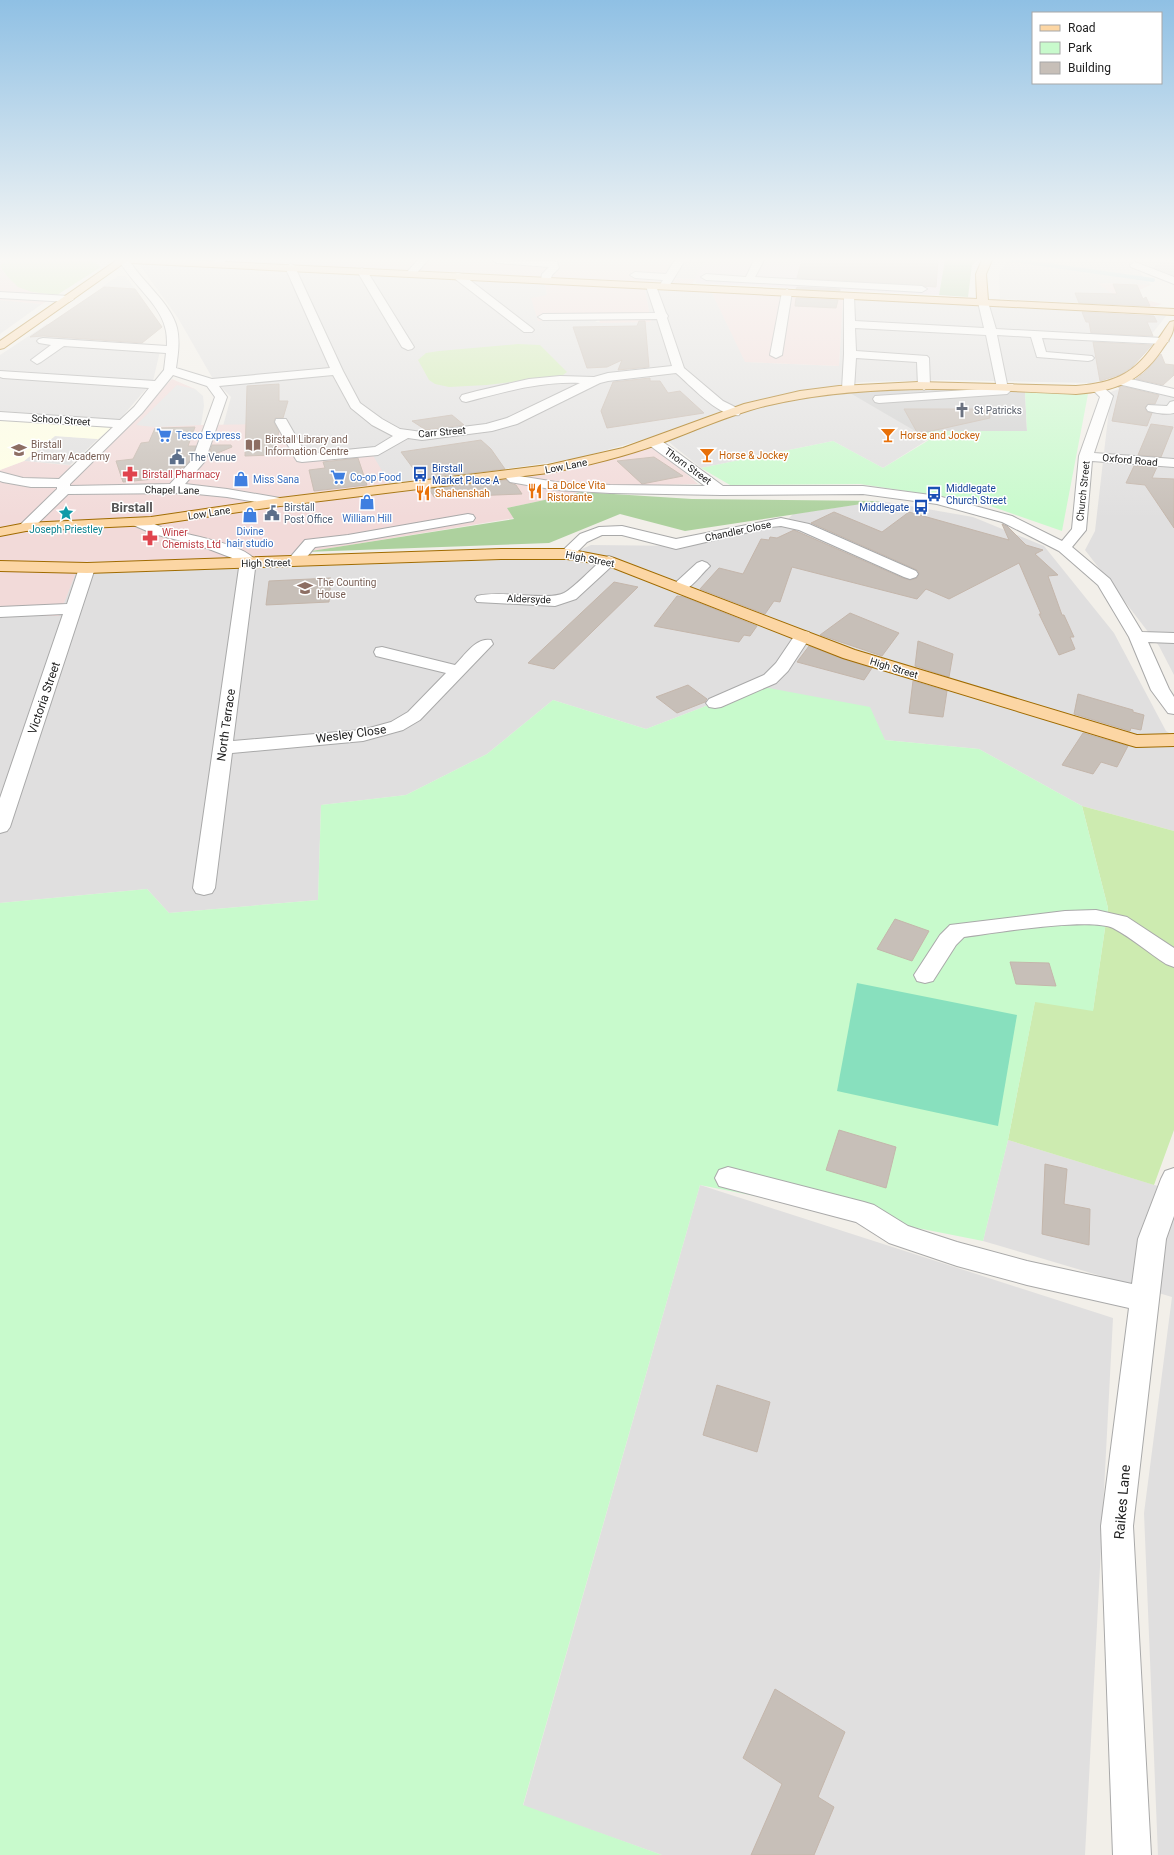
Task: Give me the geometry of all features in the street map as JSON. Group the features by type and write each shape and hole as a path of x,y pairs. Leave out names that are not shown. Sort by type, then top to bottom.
{"main road":[{"name":"Low Lane","path":"0,532 26,527 138,522 280,502 510,475 576,464 617,454 735,412 779,399 848,389 924,386 1076,390 1098,389 1122,381 1147,364 1163,347"},
{"name":"High Street","path":"0,566 87,568 501,554 567,554 608,561 849,654 1136,741 1174,740"}],"street":[{"path":"37,360 56,347"},
{"path":"125,347 173,350"},
{"path":"26,527 138,410 159,385 170,370 173,347"},
{"name":"Carr Street","path":"326,347 355,405 377,422 397,433 422,436 487,428 512,422 596,380 608,377 679,369"},
{"path":"672,347 679,369 719,404 735,412"},
{"path":"776,355 777,347"},
{"path":"848,389 850,347"},
{"path":"924,347 924,386"},
{"path":"879,399 1003,391 1005,387 995,347"},
{"path":"1039,347 1041,355 1088,358"},
{"path":"1158,347 1163,347"},
{"path":"850,354 924,352"},
{"path":"170,370 210,383 337,370"},
{"path":"3,374 159,385"},
{"path":"466,398 518,384 573,378 596,380"},
{"path":"1122,381 1174,393"},
{"path":"174,488 198,461 214,420 221,397 210,383"},
{"name":"Church Street","path":"1064,548 1079,530 1086,456 1106,396 1098,389"},
{"path":"1152,408 1170,411"},
{"name":"School Street","path":"0,416 123,424"},
{"path":"281,422 302,458 378,451 406,434"},
{"name":"Thorn Street","path":"654,442 721,491"},
{"name":"Oxford Road","path":"1086,456 1174,463"},
{"path":"194,465 199,476 204,481 226,493"},
{"path":"510,475 515,479 556,486 610,489 721,491 863,490 938,500 1006,519 1064,548 1104,582 1138,637 1160,690 1174,709"},
{"name":"Chapel Lane","path":"0,476 15,482 95,492 174,488 226,493 280,502"},
{"path":"294,562 310,543 348,539 468,518"},
{"path":"138,522 159,531 206,543 240,555 246,558 248,562"},
{"name":"Chandler Close","path":"567,554 587,535 611,529 630,531 664,543 676,544 771,523 782,522 804,527 910,574"},
{"name":"Aldersyde","path":"483,599 508,598 555,601 570,596 608,561"},
{"name":"North Terrace","path":"204,888 248,562"},
{"path":"680,588 702,566"},
{"name":"Victoria Street","path":"0,827 87,568"},
{"path":"0,612 74,609"},
{"path":"715,703 770,679 782,667 803,636"},
{"path":"1138,637 1174,638"},
{"name":"Wesley Close","path":"222,748 363,735 397,726 414,716 485,644"},
{"path":"382,652 458,671"},
{"path":"925,975 948,940 958,930 1065,918 1096,917 1118,922 1174,959"},
{"path":"728,1178 864,1213 899,1235 956,1254 1027,1273 1145,1299"},
{"name":"Raikes Lane","path":"1132,1855 1117,1526 1152,1239 1174,1179"}],"shaded area":[{"path":"13,347 90,347 160,351 153,381 113,427 0,419 0,355"},
{"path":"194,347 738,347 746,362 839,366 840,347 1142,347 1123,371 1093,383 946,380 864,382 838,385 929,439 883,468 833,441 701,468 660,435 575,459 390,485 305,455 287,424 223,426 231,397 213,379"},
{"path":"738,347 840,347 839,366 745,362"},
{"path":"172,379 195,389 201,425 287,424 305,455 371,452 395,493 499,479 654,445 698,484 612,486 507,508 515,518 270,558 80,562 59,616 0,616 0,470 24,461 87,467"},
{"path":"1134,383 1174,392 1174,675 1159,646 1085,550 1095,531 1111,392"},
{"path":"177,385 195,389 203,396 204,406 201,425 154,427 136,425"},
{"path":"909,388 1025,391 1027,431 915,431 850,393"},
{"name":"Birstall Primary Academy","path":"0,419 113,427 98,439 55,436 24,461 0,470"},
{"path":"55,436 98,439 70,465 24,461"},
{"path":"881,501 973,517 1044,546 1114,633 1166,731 1174,736 1174,831 1082,806 979,749 885,740 758,686 646,729 553,700 487,754 406,795 321,805 318,900 169,913 147,889 0,903 0,616 59,615 75,574 561,558 591,545 690,546 781,526 793,514"},
{"path":"1008,1140 1174,1191 1174,1855 1158,1855 1144,1513 1172,1297 983,1241"},
{"path":"700,1185 1113,1318 1085,1855 662,1855 523,1806"}],"green space":[{"path":"489,347 542,347 567,372 563,375 544,378 487,385 449,387 435,384 429,380 418,360 426,353"},
{"path":"1025,391 1088,394 1062,531 979,502 860,484 730,485 701,468 833,441 883,468 929,440 915,431 1027,431"},
{"path":"582,492 692,499 881,501 685,531 620,514 549,543 305,552 514,519 507,508"},
{"path":"758,686 870,707 885,740 979,749 1082,806 1108,908 1093,1011 1035,1002 1008,1140 983,1241 700,1185 523,1805 662,1855 0,1855 0,903 147,889 169,913 318,900 321,805 406,795 487,754 553,700 646,729"},
{"path":"1082,806 1174,831 1174,1130 1154,1185 1008,1140 1035,1001 1093,1010 1108,908"},
{"path":"857,983 1017,1015 998,1126 837,1091"}],"building":[{"path":"580,347 647,347 649,367 618,370 622,360 607,367 587,368"},
{"path":"1094,347 1151,347 1132,367 1122,374 1100,381"},
{"path":"1161,354 1165,364 1174,365 1174,375 1163,385 1136,379 1145,372"},
{"path":"650,378 650,381 660,381 668,393 680,391 704,413 607,428 601,411 613,382"},
{"path":"279,384 279,401 288,401 283,418 275,418 274,422 279,432 272,455 245,456 247,386"},
{"path":"1121,386 1159,395 1155,404 1148,404 1145,407 1147,412 1152,413 1147,426 1112,421 1120,387 1118,387"},
{"path":"904,409 989,409 990,418 918,434"},
{"path":"452,415 464,425 426,430 412,421"},
{"path":"1151,424 1173,427 1161,457 1138,455"},
{"path":"195,427 188,446 196,446 191,459 184,467 154,479 123,482 116,461 133,459 141,443 149,442 155,428"},
{"path":"481,440 491,449 505,469 421,479 401,452"},
{"path":"212,445 231,445 232,447 208,457"},
{"path":"654,457 683,476 642,484 617,461"},
{"name":"Co-op Food","path":"358,458 367,485 314,491 309,470 325,468 323,462"},
{"path":"1134,466 1157,467 1152,478 1174,479 1174,528 1145,485 1126,483"},
{"path":"506,480 516,485 522,494 470,496 468,492 434,497 429,489"},
{"path":"834,512 882,532 909,512 1009,540 1002,524 1007,526 1026,545 1043,550 1035,554 1058,575 1048,576 1062,615 1064,615 1074,637 1070,637 1075,649 1059,655 1039,614 1041,614 1019,563 949,599 926,589 917,599 792,567 780,602 774,601 765,614 700,589 719,568 743,574 761,539 769,540 770,537 777,538 794,530 903,578 910,580 917,578 919,573 917,570 811,523"},
{"path":"331,578 329,602 266,605 269,581"},
{"path":"614,582 638,587 554,669 528,663"},
{"path":"677,596 684,597 757,626 750,636 744,635 739,642 654,626"},
{"path":"850,613 899,633 882,656 820,635"},
{"path":"918,641 953,654 949,677 915,666"},
{"path":"809,646 872,668 864,680 797,662"},
{"path":"913,681 947,691 943,717 909,713"},
{"path":"688,685 707,699 705,702 677,713 656,697"},
{"path":"1078,694 1133,710 1133,712 1144,715 1141,730 1131,728 1130,731 1074,714"},
{"path":"1083,733 1128,746 1117,767 1101,762 1093,774 1062,765"},
{"path":"895,919 929,931 912,961 877,949"},
{"path":"1010,962 1049,963 1056,986 1016,984"},
{"path":"839,1130 896,1147 886,1188 826,1170"},
{"path":"1045,1164 1067,1169 1064,1204 1090,1209 1089,1245 1042,1234"},
{"path":"717,1385 770,1402 757,1452 703,1435"},
{"path":"775,1689 845,1732 818,1797 834,1807 814,1855 751,1855 782,1784 743,1758"}],"place":[{"name":"St Patricks","path":"962,410"},
{"name":"Tesco Express","path":"164,435"},
{"name":"Horse and Jockey","path":"888,435"},
{"name":"Birstall Library and Information Centre","path":"253,445"},
{"name":"Birstall Primary Academy","path":"19,450"},
{"name":"Horse & Jockey","path":"707,455"},
{"name":"The Venue","path":"177,457"},
{"name":"Birstall Pharmacy","path":"130,474"},
{"name":"Birstall Market Place A","path":"420,474"},
{"name":"Co-op Food","path":"338,477"},
{"name":"Miss Sana","path":"241,479"},
{"name":"La Dolce Vita Ristorante","path":"535,491"},
{"name":"Shahenshah","path":"423,493"},
{"name":"Middlegate Church Street","path":"934,494"},
{"name":"William Hill","path":"367,502"},
{"name":"Middlegate","path":"921,507"},
{"name":"Joseph Priestley","path":"66,513"},
{"name":"Birstall Post Office","path":"272,513"},
{"name":"Divine hair studio","path":"250,515"},
{"name":"Winer Chemists Ltd","path":"150,538"},
{"name":"The Counting House","path":"305,588"}],"district":[{"name":"Birstall","path":"132,507"}]}
